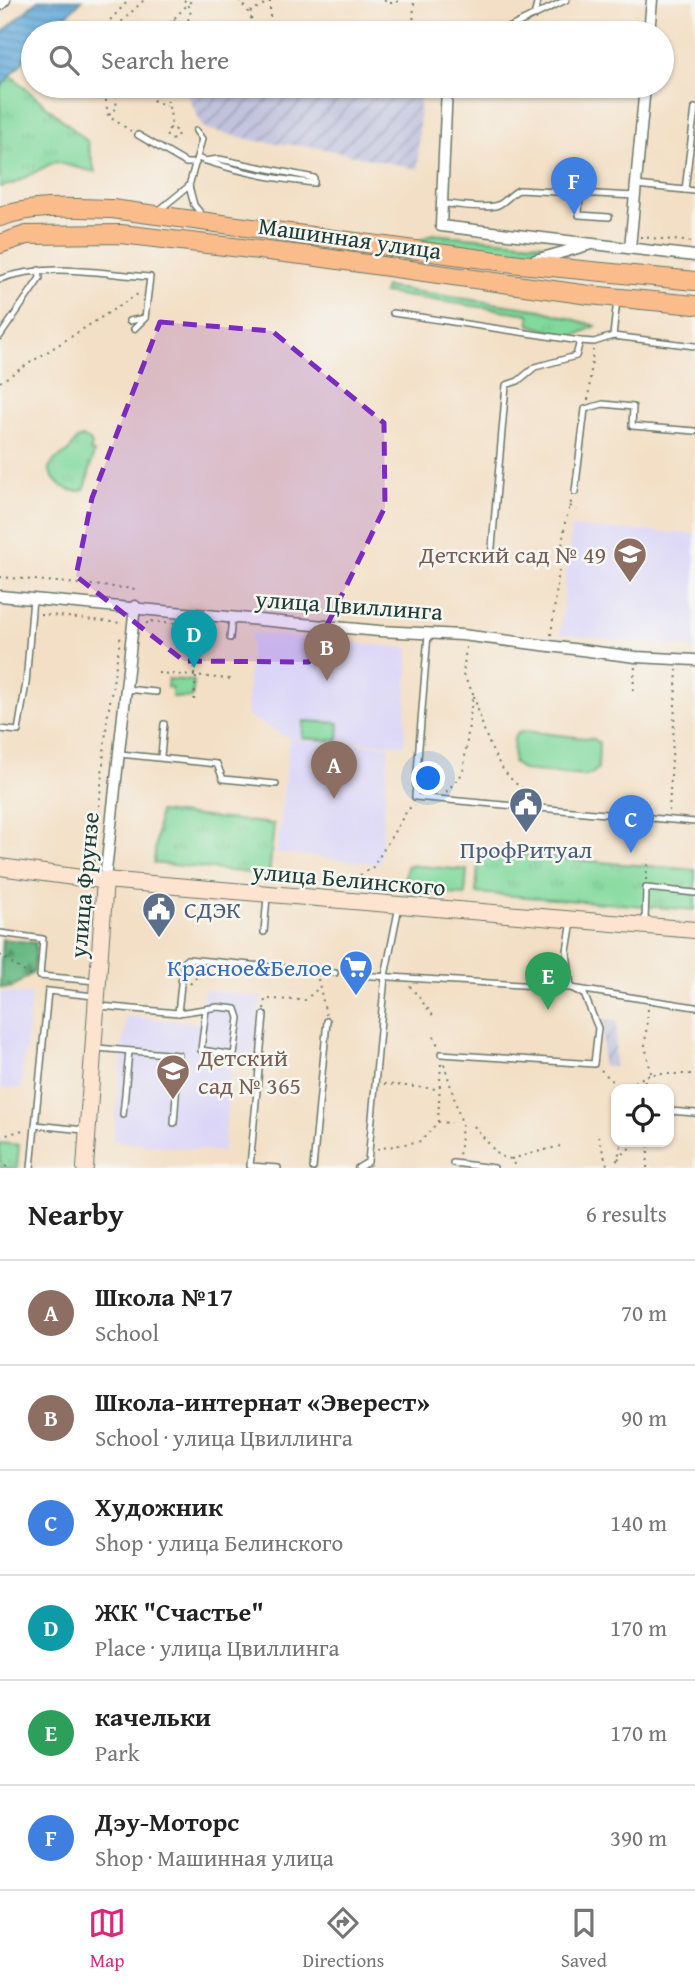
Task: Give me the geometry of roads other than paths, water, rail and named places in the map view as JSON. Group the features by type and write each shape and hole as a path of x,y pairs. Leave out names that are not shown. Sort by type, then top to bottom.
{"main road":[{"name":"Машинная улица","path":"0,217 61,208 112,209 520,264 695,281"},
{"name":"Машинная улица","path":"0,244 26,235 121,234 310,256 618,298 695,305"},
{"name":"улица Белинского","path":"0,867 105,880 695,930"},
{"name":"улица Фрунзе","path":"85,1168 105,880"}],"street":[{"path":"0,5 5,0"},
{"path":"650,21 652,0"},
{"path":"446,98 441,226 695,256"},
{"path":"630,248 644,98"},
{"path":"520,264 594,244"},
{"name":"улица Цвиллинга","path":"0,596 135,606 379,631 467,635 636,657 695,660"},
{"name":"улица Фрунзе","path":"105,880 135,606"}],"lane":[{"path":"534,16 538,0"},
{"path":"523,21 566,0"},
{"path":"685,190 695,108"},
{"path":"196,131 202,139 189,186 194,205 207,222"},
{"path":"138,135 186,163 219,159 314,178 314,183 272,179 204,161"},
{"path":"153,215 189,186"},
{"path":"442,204 495,206 519,190 580,193 695,191"},
{"path":"580,193 579,215 609,217"},
{"path":"0,279 50,269 150,277 145,318 134,329"},
{"path":"0,336 40,278 39,270"},
{"path":"613,335 618,298"},
{"path":"393,313 580,341 594,342 613,335 695,346"},
{"path":"129,321 145,318"},
{"path":"491,558 506,385 518,381 535,368 576,356 580,341"},
{"path":"575,492 585,409 603,404 633,407 632,426 695,431"},
{"path":"0,729 18,731 26,683 33,598"},
{"path":"229,638 231,617"},
{"path":"428,632 415,797 695,822"},
{"path":"126,689 156,692"},
{"path":"161,756 164,724"},
{"path":"120,754 161,756 217,764 223,779 276,784"},
{"path":"645,927 646,888 695,893"},
{"path":"264,932 267,893"},
{"path":"358,1168 369,1165 385,976 400,906"},
{"path":"571,988 568,951 572,921"},
{"path":"0,933 43,939 40,976 98,994 178,1013 218,1006 236,1009 239,1018 234,1055 201,1050 206,1009"},
{"path":"261,967 262,956"},
{"path":"178,1013 183,965 187,959 335,973"},
{"path":"358,975 571,988 695,1007"},
{"path":"441,1054 594,1064 598,1028 583,994 571,988"},
{"path":"31,1168 48,991 98,994"},
{"path":"264,1015 250,1166 278,1168"},
{"path":"313,1168 327,1021"},
{"path":"94,1048 179,1055 174,1123"},
{"path":"123,1115 129,1051"},
{"path":"674,1111 695,1113"},
{"path":"35,1125 89,1131"},
{"path":"455,1163 494,1168"}],"water":[{"path":"38,0 82,0 61,21 21,21 21,64 0,88 0,35"}],"place":[{"name":"Дэу-Моторс","path":"574,215"},
{"name":"Детский сад № 49","path":"630,584"},
{"name":"ЖК \"Счастье\"","path":"194,668"},
{"name":"Школа-интернат «Эверест»","path":"327,681"},
{"name":"Школа №17","path":"334,799"},
{"name":"ПрофРитуал","path":"526,834"},
{"name":"Художник","path":"631,853"},
{"name":"СДЭК","path":"159,939"},
{"name":"Красное&Белое","path":"356,997"},
{"name":"качельки","path":"548,1010"},
{"name":"Детский сад № 365","path":"173,1101"}]}
